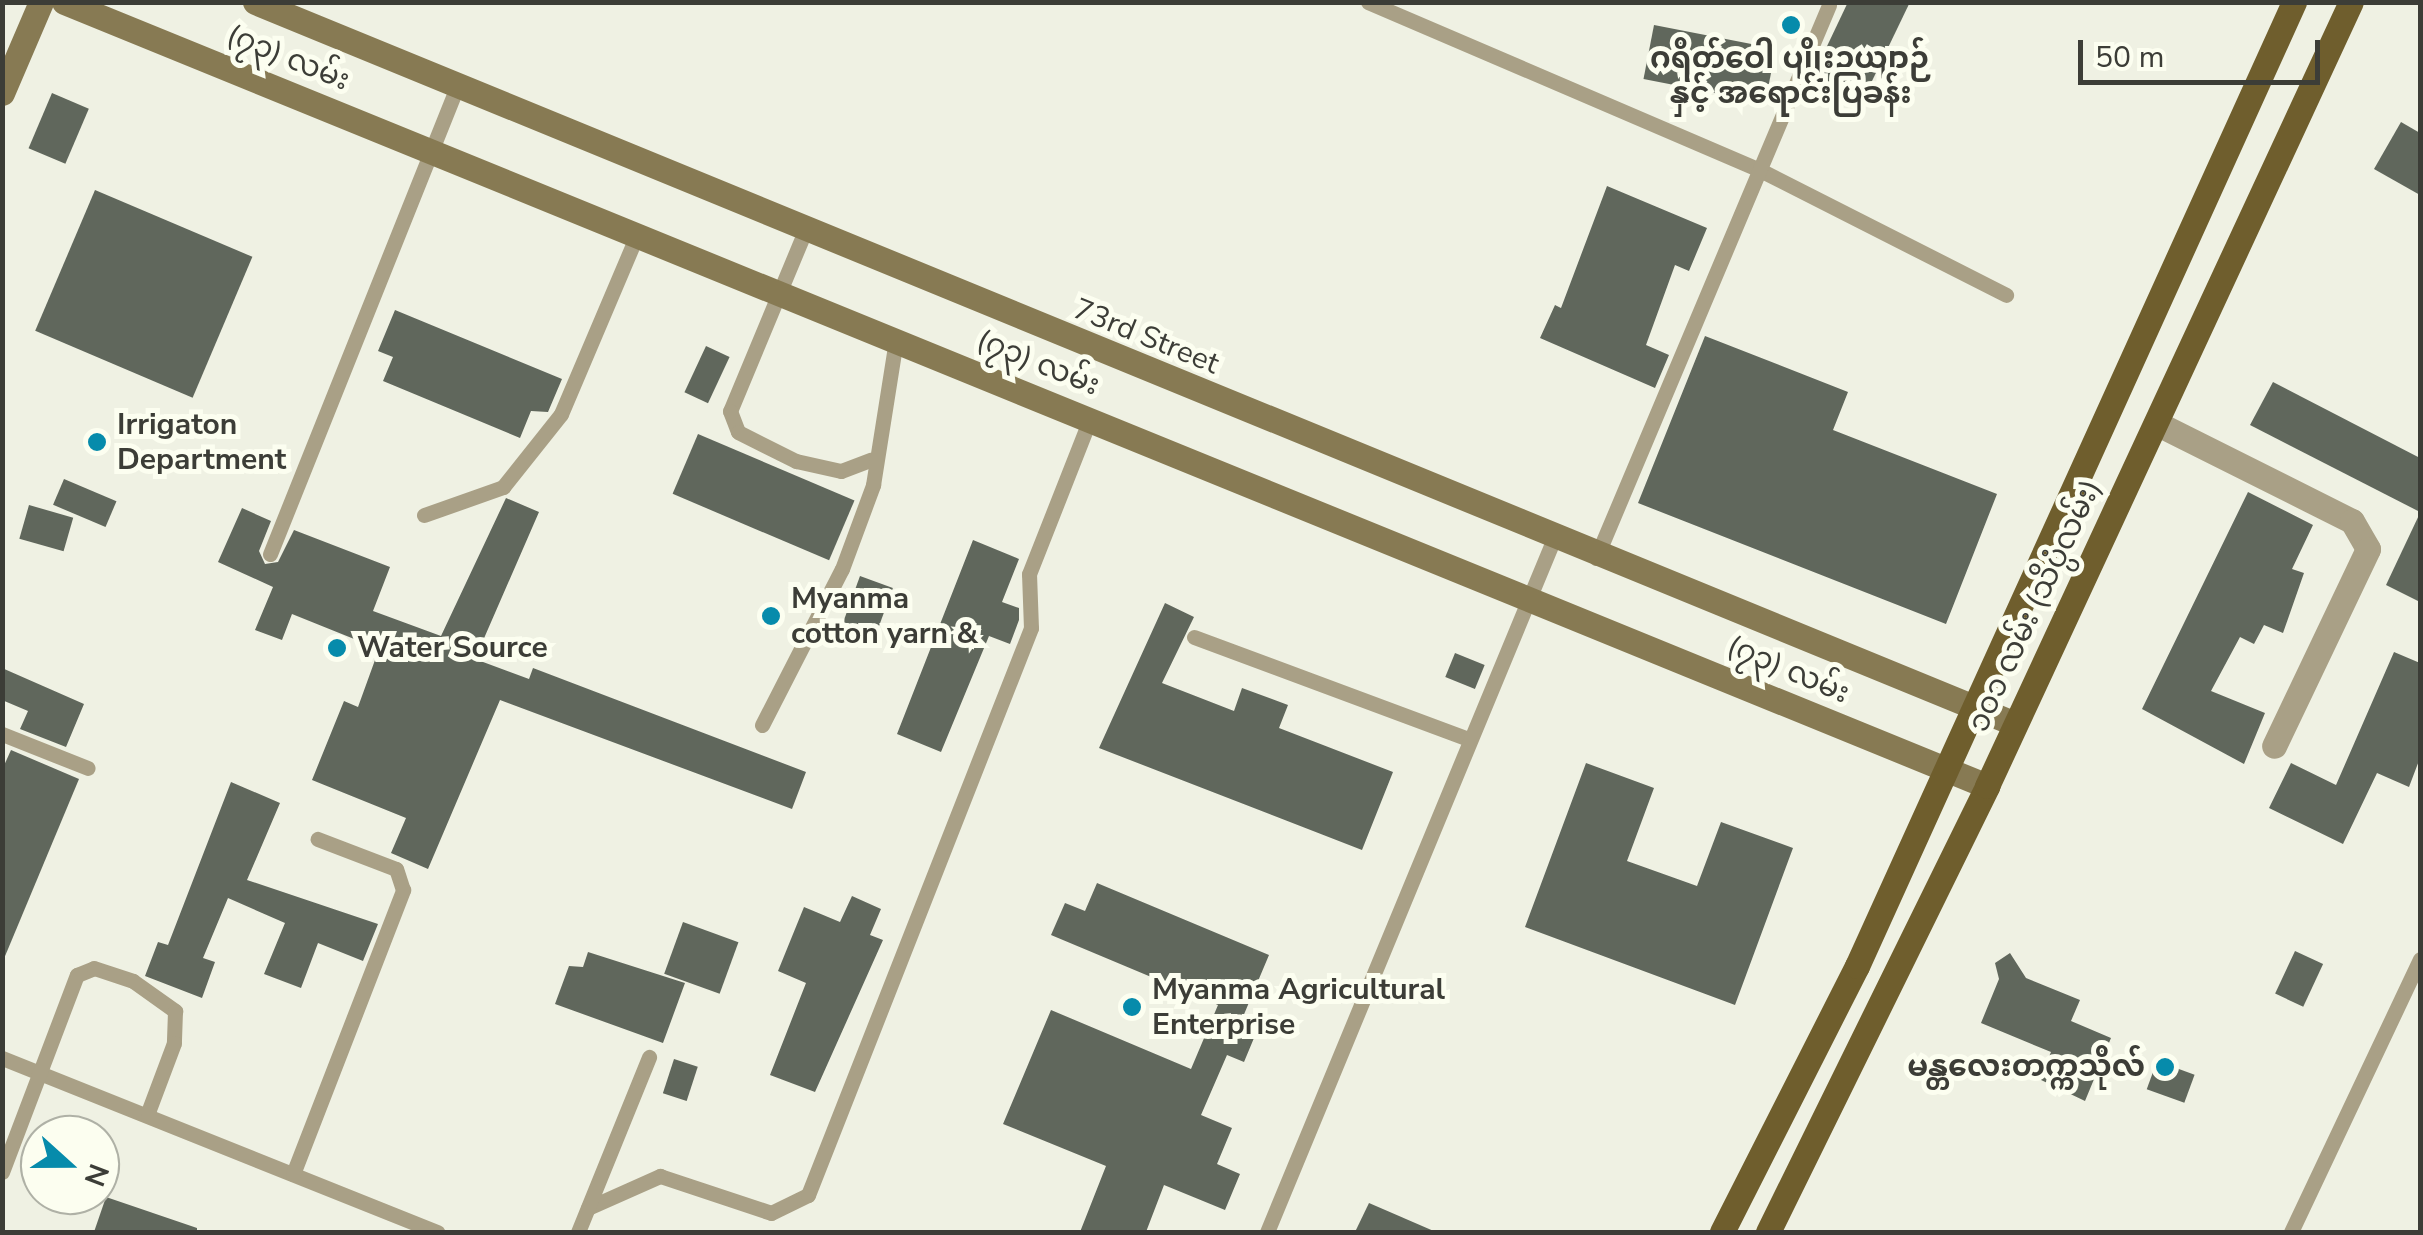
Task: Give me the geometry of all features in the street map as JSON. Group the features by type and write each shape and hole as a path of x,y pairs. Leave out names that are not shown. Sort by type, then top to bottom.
{"main road":[{"path":"2,93 40,2"},
{"name":"(၇၃) လမ်း","path":"64,2 1987,786"},
{"name":"73rd Street","path":"255,2 1553,541 2015,724"},
{"name":"၁၀၁ လမ်း (သိပ္ပံလမ်း)","path":"1722,1232 1947,772 2294,2"},
{"name":"၁၀၁ လမ်း (သိပ္ပံလမ်း)","path":"1768,1232 1987,786 2350,2"}],"street":[{"path":"2156,423 2352,522 2368,550 2274,746"}],"lane":[{"path":"1368,2 1760,170 2006,295"},
{"path":"1596,558 1829,6"},
{"path":"270,554 458,87"},
{"path":"804,231 730,411 738,432 796,462 841,470 870,460"},
{"path":"424,515 503,487 561,414 637,235"},
{"path":"762,725 842,569 873,485 870,460 896,340"},
{"path":"588,1208 660,1176 771,1213 808,1196 1032,628 1029,574 1090,419"},
{"path":"1267,1232 1553,541"},
{"path":"1194,638 1468,740"},
{"path":"2,734 88,768"},
{"path":"293,1174 402,890 396,869 318,839"},
{"path":"2291,1232 2420,958"},
{"path":"2,1172 43,1074 77,975 94,968 133,981 176,1011 148,1112"},
{"path":"578,1232 650,1056"},
{"path":"2,1058 148,1112 437,1232"}],"building":[{"path":"1848,2 1910,2 1860,106 1810,82"},
{"path":"1654,25 1776,49 1765,103 1644,79"},
{"path":"52,93 89,109 65,164 29,148"},
{"path":"2401,122 2420,133 2420,195 2374,169"},
{"path":"1607,186 1707,228 1689,271 1675,265 1646,345 1669,355 1655,388 1540,338 1555,305 1561,308"},
{"path":"95,190 252,257 193,398 35,331"},
{"path":"395,310 562,379 548,412 531,411 520,438 383,381 393,357 378,351"},
{"path":"1705,336 1848,392 1833,430 1997,494 1946,624 1638,503"},
{"path":"706,346 730,357 708,403 684,392"},
{"path":"2273,382 2420,458 2420,512 2250,425"},
{"path":"698,434 854,500 829,560 673,494"},
{"path":"64,479 116,501 106,527 53,505"},
{"path":"2248,492 2313,525 2292,569 2304,573 2283,633 2264,625 2254,644 2240,637 2211,691 2265,713 2244,764 2142,709"},
{"path":"506,498 539,512 475,659 529,679 533,668 806,772 792,809 500,700 428,869 391,853 406,818 312,780 344,701 358,707 379,649 292,614 282,640 255,630 273,587 218,562 242,508 271,521 259,551 265,564 278,562 294,530 390,567 373,611 441,636"},
{"path":"29,505 73,518 64,551 19,539"},
{"path":"2420,513 2420,602 2386,585"},
{"path":"973,540 1019,559 1002,602 1019,608 1019,620 1010,644 989,636 941,752 897,734"},
{"path":"860,576 893,588 876,634 843,622"},
{"path":"1165,603 1194,617 1162,683 1234,711 1242,688 1288,705 1279,728 1393,772 1362,850 1099,748"},
{"path":"2394,652 2420,663 2420,758 2409,787 2377,773 2343,844 2269,808 2291,763 2336,785"},
{"path":"1455,653 1485,665 1475,689 1445,677"},
{"path":"2,668 84,704 66,747 20,729 28,711 2,700"},
{"path":"11,750 79,779 3,961 2,770"},
{"path":"1586,763 1654,788 1627,861 1697,886 1721,822 1793,848 1735,1005 1525,927"},
{"path":"231,782 280,803 247,880 378,924 363,961 318,943 301,988 264,974 285,923 228,898 203,958 215,962 202,998 145,976 158,942 168,945"},
{"path":"1097,883 1269,955 1237,1031 1254,1038 1244,1062 1227,1055 1201,1115 1232,1128 1217,1164 1240,1174 1225,1210 1164,1185 1146,1232 1080,1232 1106,1166 1003,1124 1051,1010 1191,1069 1218,1005 1051,935 1065,903 1085,911"},
{"path":"852,896 881,909 870,935 883,940 815,1092 770,1075 806,983 778,971 804,907 840,922"},
{"path":"683,922 738,942 720,994 664,974"},
{"path":"2295,951 2323,964 2303,1007 2275,994"},
{"path":"588,952 685,983 663,1043 555,1004 569,966 583,967"},
{"path":"2010,953 2026,978 2080,1000 2071,1021 2111,1038 2085,1101 2039,1079 2051,1052 1981,1023 1999,979 1995,963"},
{"path":"674,1059 698,1067 687,1101 663,1093"},
{"path":"2157,1061 2195,1075 2184,1103 2147,1089"},
{"path":"120,1202 197,1228 197,1232 94,1232 100,1215 120,1215"},
{"path":"1369,1203 1436,1232 1355,1232"}],"place":[{"name":"ဂရိတ်ဝေါ ပျိုးဥယျာဉ် နှင့် အရောင်းပြခန်း","path":"1791,25"},
{"name":"Irrigaton Department","path":"97,442"},
{"name":"Myanma cotton yarn &","path":"771,616"},
{"name":"Water Source","path":"337,648"},
{"name":"Myanma Agricultural Enterprise","path":"1132,1007"},
{"name":"မန္တလေးတက္ကသိုလ်","path":"2165,1067"}]}
